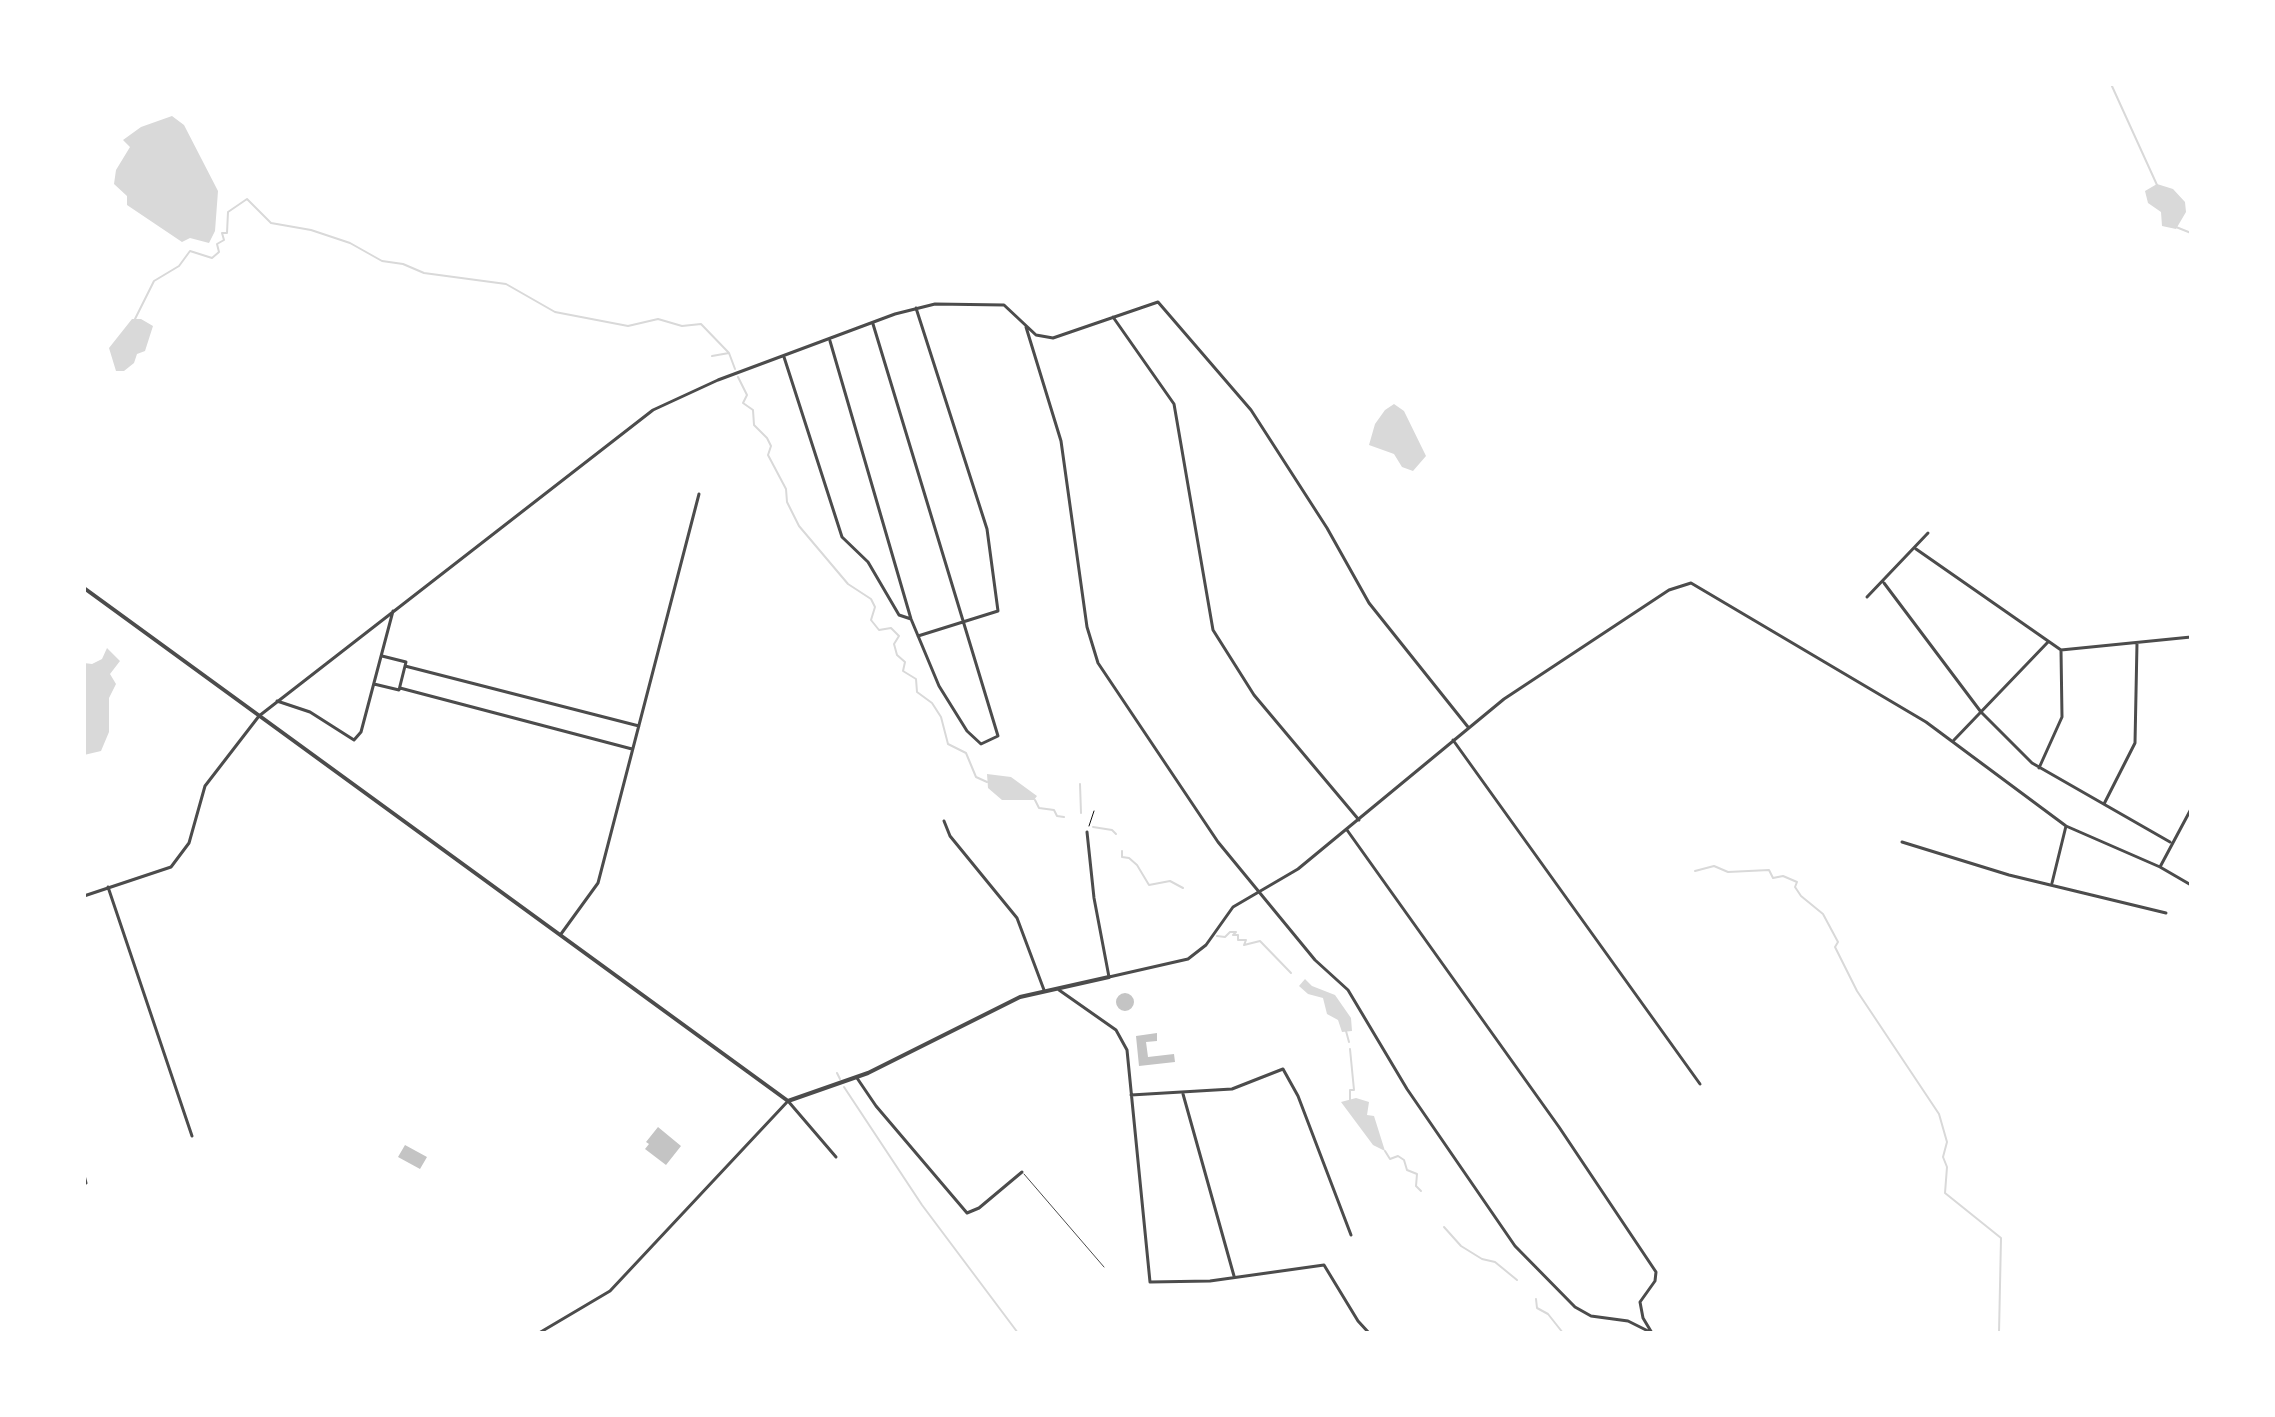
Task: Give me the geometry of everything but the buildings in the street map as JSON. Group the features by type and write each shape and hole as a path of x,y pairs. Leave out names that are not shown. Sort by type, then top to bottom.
{"street":[{"path":"84,896 171,867 183,855 205,786 259,716 653,410 691,390 916,308 995,302 1013,312 1036,335 1053,338 1158,302 1251,410 1327,528 1369,603 1468,727"},
{"path":"916,308 987,529 998,611 918,636"},
{"path":"1113,317 1174,404 1213,630 1254,695 1359,820"},
{"path":"830,341 911,619 939,686 967,731 981,744 998,736 873,324"},
{"path":"1026,327 1061,441 1072,534 1095,656 1218,842 1315,960 1348,990 1407,1089 1515,1246 1575,1307 1591,1316 1628,1321 1652,1333"},
{"path":"784,357 842,537 868,562 899,615 911,619"},
{"path":"561,934 598,883 699,494"},
{"path":"1867,597 1884,583 1928,533"},
{"path":"1916,549 2061,650 2191,637"},
{"path":"539,1333 610,1291 788,1101 857,1078 1000,1006 1044,990 1188,959 1206,945 1233,907 1298,869 1514,692 1669,590 1691,583 1894,702 2066,826 2160,867 2191,885"},
{"path":"1884,583 1981,712 2039,768 2170,842"},
{"path":"84,588 788,1101 836,1157"},
{"path":"277,701 310,712 354,740 361,732 393,611"},
{"path":"1952,741 2048,642"},
{"path":"2104,804 2135,743 2137,643"},
{"path":"2039,768 2062,717 2061,650"},
{"path":"382,656 639,726"},
{"path":"399,689 406,664"},
{"path":"374,684 633,749"},
{"path":"1453,740 1700,1084"},
{"path":"2160,867 2170,842 2191,809"},
{"path":"944,821 950,836 1017,918 1044,990"},
{"path":"2052,883 2066,826"},
{"path":"1347,830 1559,1127 1656,1272 1655,1281 1640,1302 1643,1318 1652,1333"},
{"path":"1087,832 1094,898 1109,977"},
{"path":"1902,842 2009,875 2166,913"},
{"path":"108,887 192,1136"},
{"path":"1056,988 1120,1036 1127,1050 1150,1282 1183,1283 1324,1265 1358,1321 1369,1333"},
{"path":"1131,1095 1232,1089 1283,1069 1298,1096 1351,1235"},
{"path":"857,1078 876,1106 967,1213 979,1208 1022,1172"},
{"path":"1183,1094 1235,1277"},
{"path":"84,1175 86,1183"}],"lane":[{"path":"1022,1172 1104,1267"}],"path":[{"path":"1087,832 1094,811"}],"shaded area":[{"path":"172,116 184,125 218,191 215,231 209,243 190,238 182,242 127,205 127,196 114,184 116,170 130,147 123,140 141,127"},
{"path":"2157,184 2173,189 2185,202 2186,212 2176,229 2162,226 2161,212 2148,203 2145,191"},
{"path":"132,319 141,319 153,326 145,351 137,354 134,363 124,371 116,371 109,348"},
{"path":"1394,404 1404,411 1426,456 1413,471 1402,467 1394,454 1369,445 1375,424"},
{"path":"107,648 120,661 110,674 116,684 109,698 109,732 101,751 84,755 84,663 92,664 102,659"},
{"path":"987,774 1011,777 1037,796 1034,800 1002,800 988,788"},
{"path":"1305,979 1312,986 1335,995 1351,1018 1352,1031 1342,1032 1338,1020 1327,1014 1323,998 1308,994 1299,986"},
{"path":"1356,1098 1369,1102 1367,1115 1374,1116 1385,1151 1373,1145 1341,1102"}],"waterway":[{"path":"2111,84 2157,185"},
{"path":"135,319 154,281 179,266 190,251 212,258 219,252 217,244 224,240 222,233 227,233 228,212 247,199 271,223 311,230 350,243 382,261 403,264 424,273 506,284 555,312 628,326 658,319 682,326 701,324 729,353 735,369"},
{"path":"2176,227 2191,233"},
{"path":"712,356 729,353"},
{"path":"738,377 747,395 743,403 753,410 754,425 771,446 768,455 786,489 787,502 799,526 848,584 871,599 875,607 871,620 879,630 891,628 899,636 894,644 897,655 905,662 903,671 916,679 917,692 932,703 941,717 948,744 966,753 976,777 987,782"},
{"path":"1080,784 1081,813"},
{"path":"1035,800 1039,808 1054,810 1057,816 1064,817"},
{"path":"1093,827 1112,830 1116,834"},
{"path":"1122,851 1122,857 1129,858 1137,865 1149,885 1170,881 1183,888"},
{"path":"1695,871 1714,866 1728,872 1769,870 1773,878 1783,876 1797,882 1795,887 1801,896 1823,914 1838,942 1835,947 1857,991 1939,1114 1947,1142 1943,1157 1947,1167 1945,1193 2001,1238 1999,1333"},
{"path":"1217,936 1225,937 1230,932 1236,932 1233,935 1238,935 1238,940 1246,940 1244,945 1260,941 1291,973"},
{"path":"1346,1031 1349,1042"},
{"path":"1350,1049 1354,1090 1350,1090 1350,1100"},
{"path":"837,1073 840,1079"},
{"path":"844,1087 922,1205 1018,1333"},
{"path":"1385,1151 1390,1159 1398,1156 1404,1160 1407,1170 1417,1174 1416,1186 1421,1191"},
{"path":"1444,1227 1461,1246 1482,1259 1495,1262 1517,1280"},
{"path":"1536,1299 1537,1308 1548,1314 1563,1333"}]}
